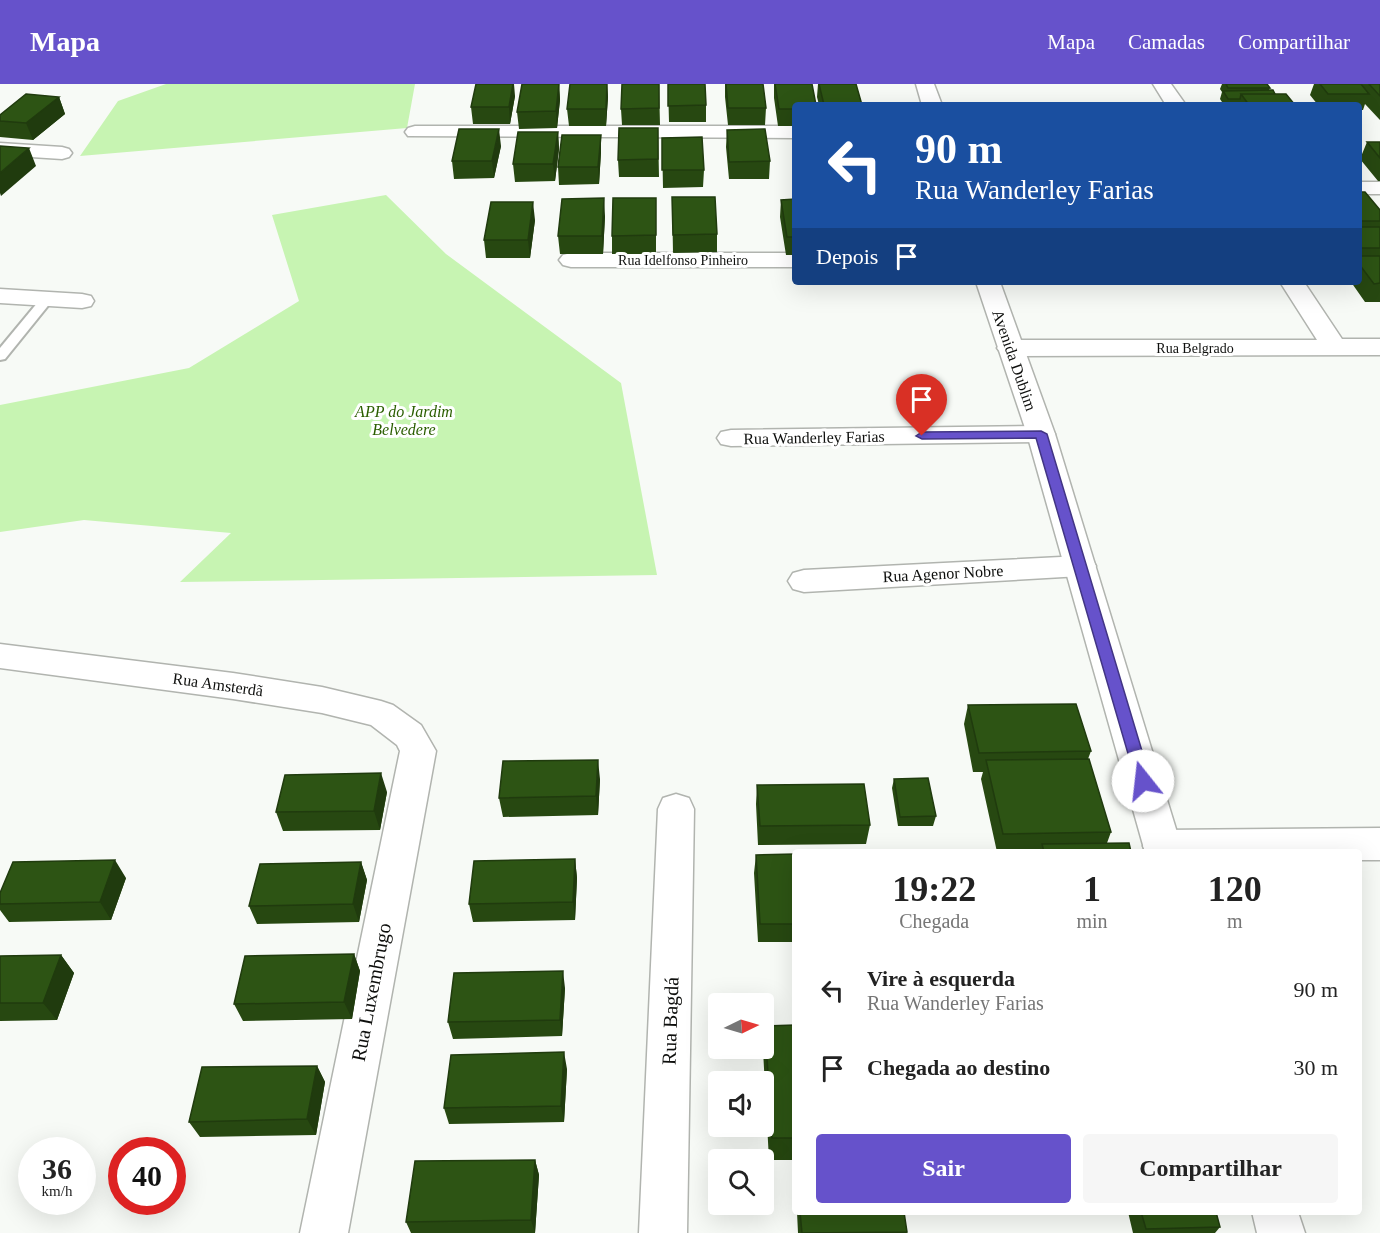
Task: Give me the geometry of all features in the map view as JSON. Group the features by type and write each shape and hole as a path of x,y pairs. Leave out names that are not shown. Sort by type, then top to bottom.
{"street":[{"path":"925,84 931,102"},
{"path":"1162,84 1174,102"},
{"path":"415,132 792,132"},
{"path":"0,149 62,153"},
{"path":"1362,188 1380,188"},
{"name":"Rua Idelfonso Pinheiro","path":"571,260 792,260"},
{"name":"Avenida Dublim","path":"989,285 1041,434 1163,849"},
{"path":"1294,285 1334,347"},
{"path":"0,296 82,301"},
{"name":"Rua Belgrado","path":"1010,348 1380,347"},
{"name":"Rua Wanderley Farias","path":"731,438 1041,434"},
{"name":"Rua Agenor Nobre","path":"804,581 1081,566"},
{"name":"Rua Amsterdã","path":"4,667 233,686 332,702 381,714 409,735 418,751"},
{"name":"Rua Luxembrugo","path":"324,1233 418,751"},
{"name":"Rua Bagdá","path":"663,1233 676,809"},
{"path":"1163,849 1380,844"},
{"path":"1276,1215 1281,1233"}],"lane":[{"path":"0,356 47,299"}],"green space":[{"path":"166,84 415,84 407,128 80,156 118,101"},
{"name":"APP do Jardim Belvedere","path":"386,195 446,254 621,383 657,575 180,582 231,533 84,520 0,532 0,405 189,368 299,301 272,215"}],"building":[{"path":"476,84 513,84 509,107 471,107"},
{"path":"522,84 559,84 556,111 517,112"},
{"path":"570,84 607,84 606,109 567,109"},
{"path":"622,84 659,84 659,108 621,109"},
{"path":"668,84 705,84 706,105 668,106"},
{"path":"726,84 763,84 766,108 728,108"},
{"path":"775,84 812,84 815,102 792,102 792,109 779,109"},
{"path":"819,84 856,84 861,102 823,102"},
{"path":"1226,84 1267,84 1270,88 1228,88"},
{"path":"1320,84 1361,84 1369,94 1328,94"},
{"path":"1369,84 1380,84 1380,96"},
{"path":"1273,90 1275,94 1241,94 1240,99 1228,99 1223,91"},
{"path":"26,94 59,97 26,123 0,121 0,115"},
{"path":"1241,94 1286,94 1293,102 1247,102"},
{"path":"619,128 658,128 658,159 618,160"},
{"path":"459,129 499,129 492,161 452,161"},
{"path":"765,129 770,161 729,162 727,130"},
{"path":"518,132 558,132 553,164 513,164"},
{"path":"562,135 601,135 598,167 558,167"},
{"path":"702,137 704,170 662,170 662,138"},
{"path":"1367,142 1380,142 1380,158"},
{"path":"0,146 29,148 0,173"},
{"path":"1362,192 1365,192 1380,210 1380,221 1362,221"},
{"path":"672,197 715,197 717,234 673,235"},
{"path":"604,198 602,236 558,236 562,199"},
{"path":"613,198 656,198 656,235 612,236"},
{"path":"792,199 792,237 787,237 781,200"},
{"path":"491,202 533,202 528,240 484,240"},
{"path":"1362,227 1380,227 1380,248 1362,248"},
{"path":"1362,256 1380,256 1380,283 1374,284 1362,268"},
{"path":"1076,704 1091,751 979,753 968,705"},
{"path":"1089,759 1111,832 1003,834 986,760"},
{"path":"598,760 596,796 499,798 503,761"},
{"path":"381,773 374,811 276,812 285,775"},
{"path":"928,778 936,816 900,817 894,779"},
{"path":"864,784 870,825 760,826 757,785"},
{"path":"1129,843 1130,849 1043,849 1042,844"},
{"path":"792,854 792,924 760,924 756,855"},
{"path":"575,859 573,902 469,904 474,861"},
{"path":"115,860 100,902 0,904 0,893 13,862"},
{"path":"361,862 353,904 249,906 260,864"},
{"path":"354,954 344,1002 234,1004 245,956"},
{"path":"61,955 43,1003 0,1003 0,956"},
{"path":"563,971 560,1020 448,1022 454,973"},
{"path":"792,1025 792,1138 772,1138 774,1137 774,1071 768,1071 767,1059 774,1059 774,1026"},
{"path":"564,1052 561,1106 444,1108 451,1055"},
{"path":"317,1066 307,1119 189,1122 202,1067"},
{"path":"535,1160 531,1220 406,1222 415,1161"},
{"path":"800,1215 904,1215 907,1232 802,1233"},
{"path":"1142,1215 1217,1215 1220,1227 1146,1229"}],"route":[{"path":"922,436 1041,434 1143,781"}]}
